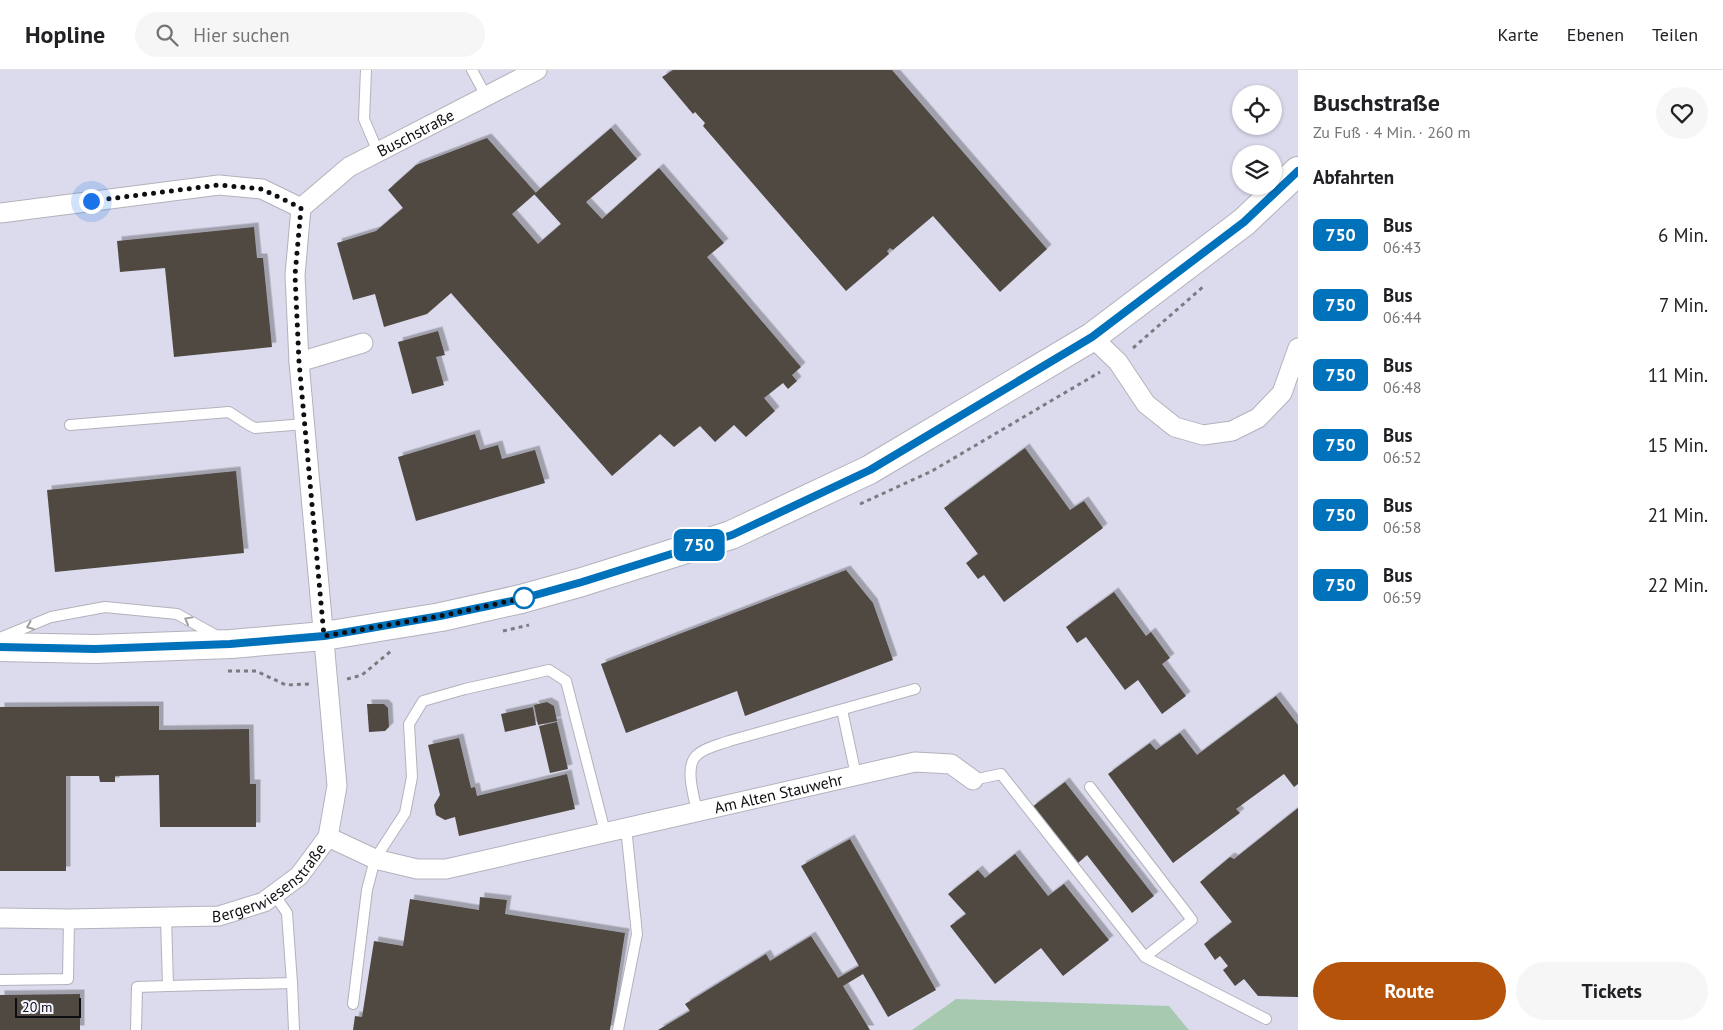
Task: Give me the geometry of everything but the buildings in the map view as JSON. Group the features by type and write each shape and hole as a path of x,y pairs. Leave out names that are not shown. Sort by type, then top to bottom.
{"main road":[{"path":"0,646 95,649 230,644 324,636 440,616 521,599 732,535 870,470 1092,337 1244,222 1298,171"}],"street":[{"name":"Buschstraße","path":"301,208 349,168 537,70"},
{"path":"0,213 219,185 262,189 301,208 295,275 299,362 324,636"},
{"path":"1092,337 1118,362 1146,404 1175,427 1202,435 1232,431 1258,418 1282,393 1298,348"},
{"path":"299,362 363,343"},
{"name":"Bergerwiesenstraße","path":"0,918 69,919 219,916 264,902 299,876 328,837 337,786 324,636"},
{"name":"Am Alten Stauwehr","path":"328,837 375,859 417,869 446,869 915,762 951,764 973,780"}],"lane":[{"path":"366,70 364,119 378,152"},
{"path":"472,70 486,96"},
{"path":"70,425 229,412 256,428 305,424"},
{"path":"0,638 51,617 105,607 177,614 230,644"},
{"path":"353,1004 367,890 375,859 405,813 412,777 409,724 423,701 465,689 549,670 566,681 605,832"},
{"path":"697,811 690,766 696,755 710,747 915,690"},
{"path":"842,710 856,775"},
{"name":"Am Alten Stauwehr","path":"973,780 1002,774 1145,957 1266,1019"},
{"path":"1090,787 1192,920 1145,957"},
{"path":"618,1030 637,934 626,828"},
{"path":"274,894 287,914 294,1030"},
{"path":"166,917 168,986"},
{"path":"0,980 68,979 69,919"},
{"path":"136,1030 138,987 292,983"}],"shaded area":[{"path":"0,70 1298,70 1298,1030 1190,1030 956,999 912,1030 0,1030"}],"green space":[{"path":"956,999 1169,1006 1190,1030 912,1030"}],"bus line":[{"name":"750","path":"0,647 95,649 230,644 324,636 440,616 521,599 732,535 870,470 1092,337 1244,222 1298,171"}],"route":[{"path":"91,201 219,185 262,189 301,208 295,275 299,362 324,636 440,616 524,598"}]}
